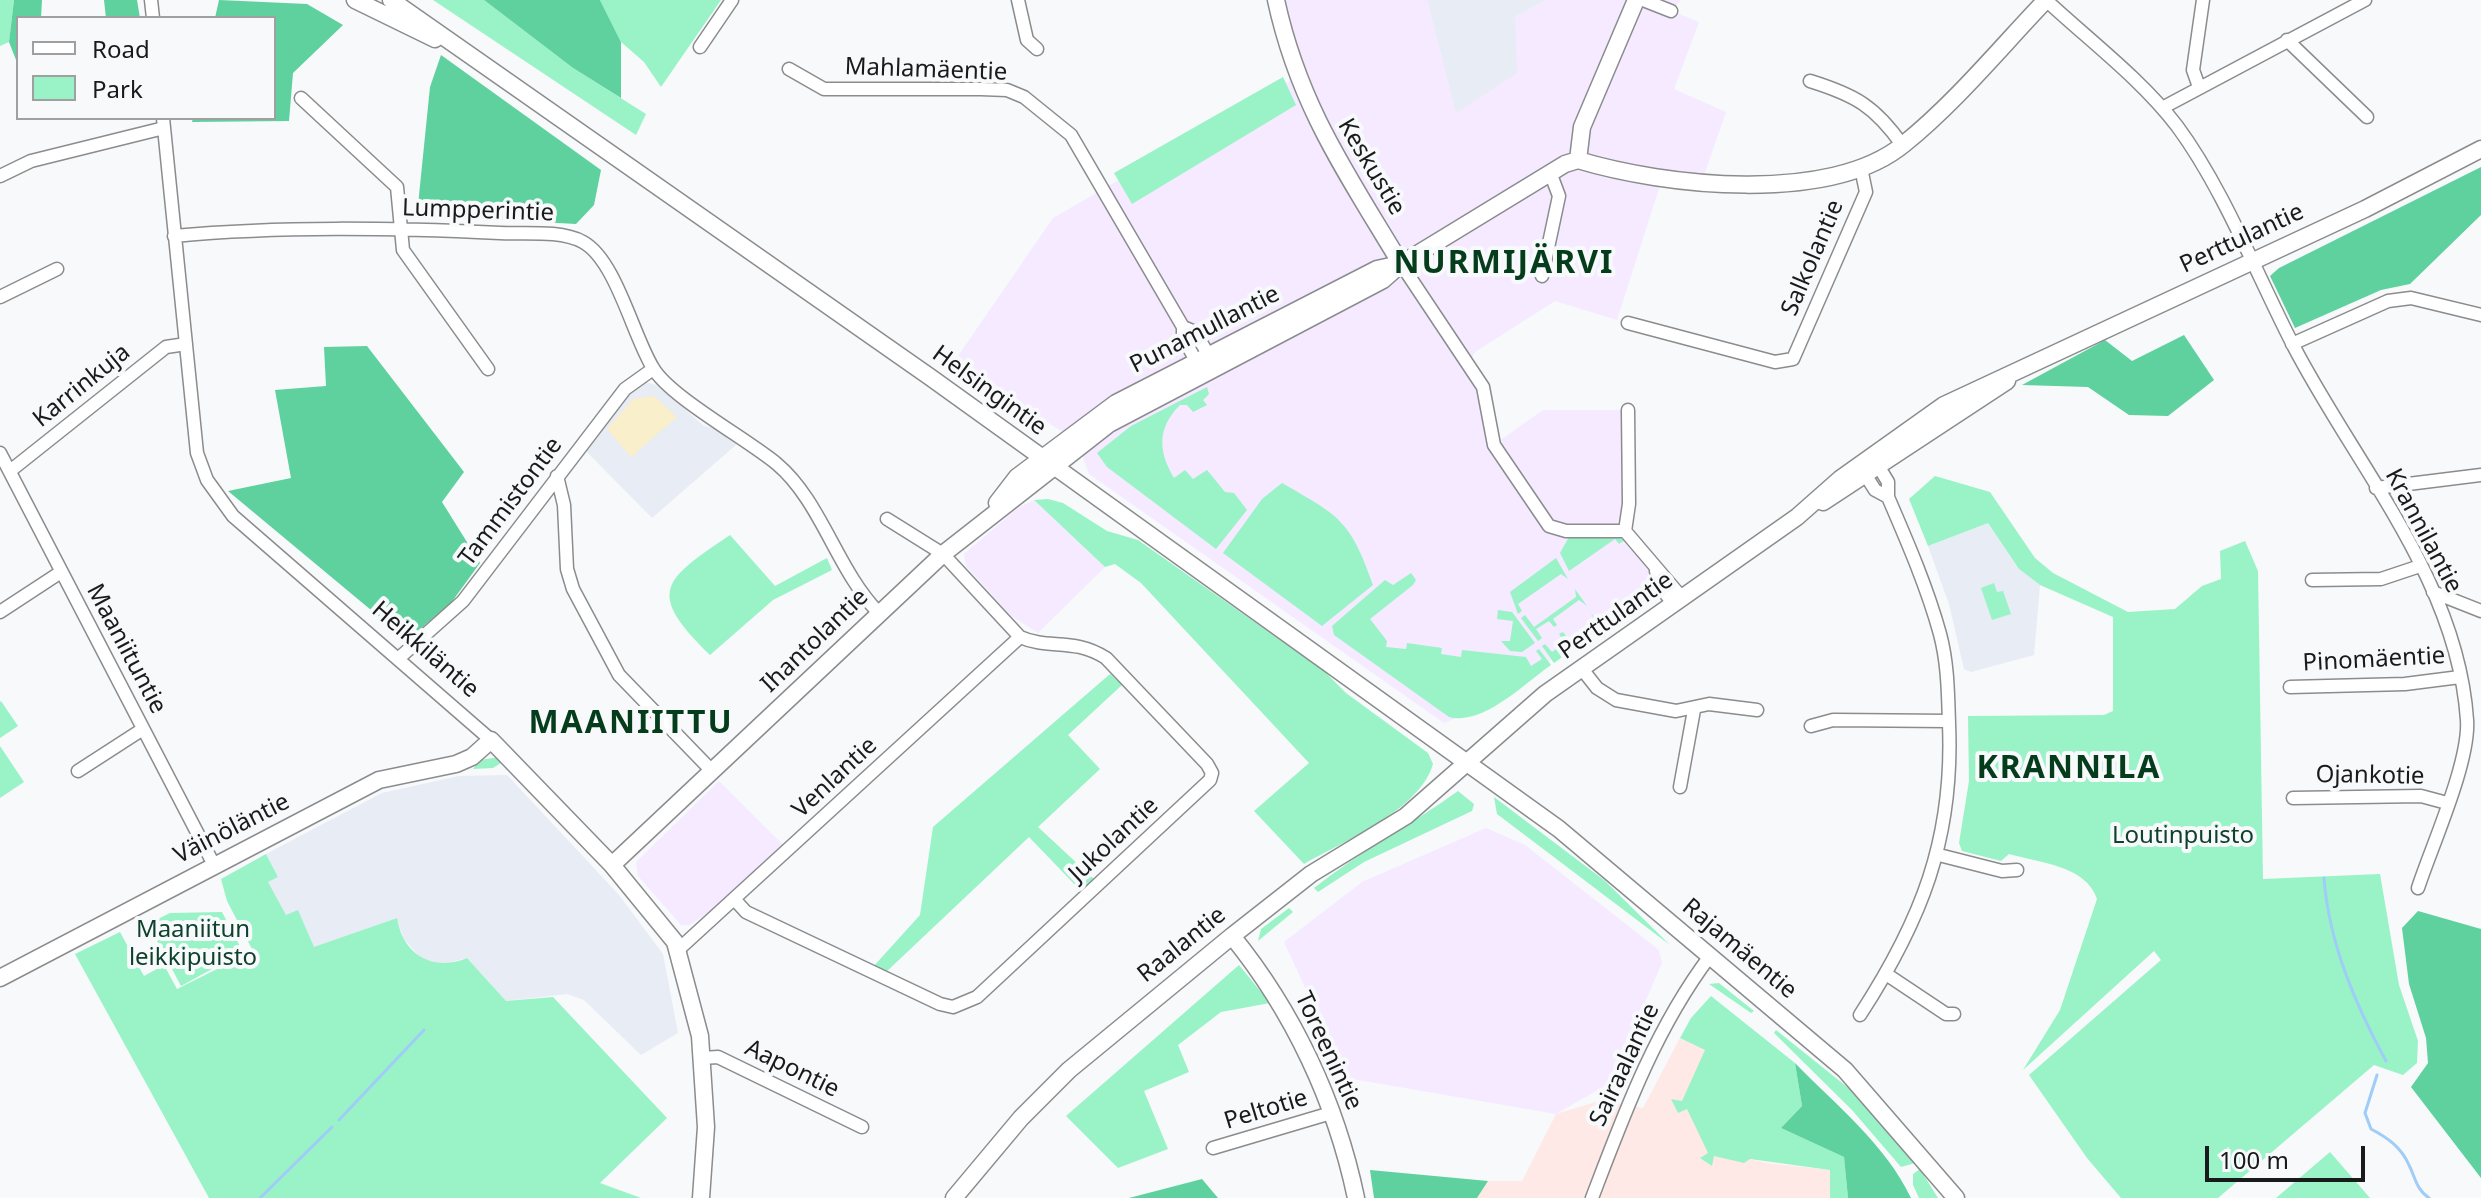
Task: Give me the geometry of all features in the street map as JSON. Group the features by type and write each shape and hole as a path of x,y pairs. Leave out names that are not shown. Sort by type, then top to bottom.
{"street":[{"name":"Helsingintie","path":"355,0 479,62"},
{"name":"Helsingintie","path":"391,0 1468,762"},
{"path":"700,47 732,0"},
{"path":"1018,0 1027,40 1037,49"},
{"name":"Keskustie","path":"1276,0 1300,84 1319,129 1401,264 1483,387 1494,445 1549,526 1566,531 1625,531"},
{"path":"1636,0 1582,127 1578,160 1662,178 1744,187 1861,168 1903,146 2046,0"},
{"path":"1643,0 1671,11"},
{"name":"Krannilantie","path":"2046,0 2162,108 2191,148 2292,344 2433,592 2451,638 2460,677 2467,736 2418,888"},
{"path":"2199,87 2193,70 2203,0"},
{"path":"2162,108 2365,0"},
{"path":"2287,40 2367,117"},
{"name":"Mahlamäentie","path":"789,69 824,89 1007,90 1024,97 1071,135 1183,327 1195,332 1206,361"},
{"path":"1810,81 1842,91 1875,110 1903,146"},
{"path":"301,98 397,187 403,250 488,369"},
{"path":"0,176 31,161 164,123"},
{"name":"Heikkiläntie","path":"164,123 197,453 219,499 233,516 491,740 612,865 679,949 702,1058 706,1127 701,1198"},
{"name":"Perttulantie","path":"1468,762 1512,720 1869,466 1944,405 1984,383 2022,370 2251,262 2481,149"},
{"name":"Punamullantie","path":"1047,463 1206,361 1383,280 1401,264 1550,172 1578,160"},
{"name":"Salkolantie","path":"1628,323 1789,362 1866,192 1861,168"},
{"path":"1542,276 1559,196 1550,172"},
{"name":"Lumpperintie","path":"174,236 401,229 559,236 588,244 604,264 653,369 676,390 779,465 800,491 855,586 878,612"},
{"path":"0,297 57,269"},
{"path":"2292,344 2388,301 2411,298 2481,315"},
{"name":"Karrinkuja","path":"10,471 166,347 186,344"},
{"name":"Tammistontie","path":"399,658 463,601 625,389 653,369"},
{"path":"1628,410 1629,504 1625,531 1656,571 1662,589 1678,602"},
{"name":"Maaniituntie","path":"0,453 214,865"},
{"name":"Ihantolantie","path":"612,865 878,612 1047,463"},
{"path":"1860,1015 1916,918 1939,855 1949,782 1947,674 1940,636 1927,593 1888,497 1875,490 1869,466"},
{"path":"2376,488 2481,475"},
{"path":"557,476 564,505 567,569 573,589 619,675 712,771"},
{"path":"887,519 943,554 1020,637"},
{"path":"2312,580 2381,579 2420,566"},
{"path":"0,612 61,572"},
{"path":"2433,592 2481,611"},
{"name":"Venlantie","path":"679,949 1020,637"},
{"name":"Jukolantie","path":"735,900 746,912 940,1004 953,1007 977,997 1210,780 1212,773 1207,764 1106,658 1072,643 1020,637"},
{"path":"1582,669 1597,688 1616,700 1676,711 1694,710 1709,704 1757,710"},
{"name":"Pinomäentie","path":"2290,687 2405,684 2460,677"},
{"path":"1680,787 1694,710"},
{"path":"1811,726 1833,720 1949,721"},
{"path":"78,771 143,729"},
{"name":"Väinöläntie","path":"0,978 379,780 456,764 472,757 491,740"},
{"name":"Raalantie","path":"954,1198 1021,1118 1069,1070 1311,874 1406,816 1468,762"},
{"name":"Rajamäentie","path":"1468,762 1593,856 1845,1070 1956,1198"},
{"name":"Ojankotie","path":"2293,798 2421,796 2447,803"},
{"path":"1939,855 2002,871 2017,870"},
{"name":"Toreenintie","path":"1232,936 1279,999 1331,1113 1356,1198"},
{"name":"Sairaalantie","path":"1592,1198 1630,1099 1662,1031 1710,956"},
{"path":"1886,974 1946,1014 1954,1014"},
{"name":"Aapontie","path":"702,1058 718,1057 862,1127"},
{"name":"Peltotie","path":"1213,1148 1331,1113"}],"shaded area":[{"path":"1279,0 1427,0 1456,112 1515,17 1546,0 1681,0 1672,11 1699,22 1674,89 1726,112 1701,184 1662,179 1617,320 1555,301 1475,352 1468,364 1483,387 1495,444 1543,410 1628,410 1625,531 1663,580 1491,703 1444,723 1089,474 1077,441 1025,408 958,356 1053,218 1297,77"},
{"path":"1427,0 1546,0 1515,17 1517,73 1456,113"},
{"path":"645,382 657,385 704,426 717,429 737,444 652,518 581,446 625,389"},
{"path":"1034,500 1105,567 1038,633 1010,615 966,566 964,554 1018,508"},
{"path":"1988,523 2019,569 2040,585 2034,655 1971,672 1964,669 1949,604 1928,546"},
{"path":"507,775 619,895 663,954 678,1033 641,1055 584,1000 567,994 506,1001 467,958 442,964 422,959 404,939 396,918 314,948 298,911 286,916 267,882 278,877 266,854 382,793 459,776"},
{"path":"719,781 784,846 723,902 690,925 681,925 638,876 636,862"},
{"path":"1486,828 1525,845 1659,950 1662,963 1610,1083 1556,1114 1341,1077 1321,1022 1284,942 1362,882"},
{"path":"1680,1038 1707,1049 1714,1150 1766,1163 1831,1170 1830,1198 1477,1198 1488,1181 1522,1181 1556,1114 1602,1100 1643,1108"}],"green space":[{"path":"0,0 14,0 9,42 0,46"},
{"path":"14,0 42,0 41,16 16,16 16,60 9,42"},
{"path":"104,0 137,0 140,16 106,16"},
{"path":"219,0 307,4 343,25 293,73 289,121 192,122 276,120 276,16 215,16"},
{"path":"433,0 484,0 573,68 646,114 636,135"},
{"path":"484,0 600,0 621,42 621,98 573,68"},
{"path":"600,0 721,0 661,87 644,62 621,42"},
{"path":"441,55 601,170 594,205 576,224 417,215 430,87"},
{"path":"1283,77 1296,105 1132,204 1114,173"},
{"path":"2481,167 2481,215 2410,284 2381,290 2295,328 2270,276 2279,268"},
{"path":"2184,335 2214,380 2168,416 2129,415 2088,387 2022,385 2105,340 2132,361"},
{"path":"367,346 464,472 442,502 480,563 451,603 407,640 228,491 291,478 275,390 326,386 324,347"},
{"path":"1207,387 1209,394 1203,400 1207,405 1193,412 1187,405 1180,405 1167,422 1162,440 1165,458 1174,478 1185,470 1193,479 1207,470 1225,492 1234,493 1247,510 1216,549 1107,467 1097,453 1131,426"},
{"name":"Loutinpuisto","path":"1935,476 1990,492 2035,558 2053,573 2128,612 2175,609 2202,586 2221,579 2220,551 2245,541 2258,571 2263,879 2380,874 2399,985 2418,1041 2417,1063 2403,1075 2374,1065 2218,1198 2121,1198 2087,1158 2029,1075 2161,960 2154,951 2023,1070 2060,1010 2097,899 2083,879 2060,867 2009,854 2001,861 1962,851 1959,843 1969,781 1968,716 2104,715 2113,711 2113,617 2040,585 2019,569 1988,523 1928,546 1909,499"},
{"path":"1282,483 1330,512 1349,532 1373,585 1322,626 1223,553 1262,499"},
{"path":"1048,499 1063,503 1107,531 1138,540 1324,671 1346,693 1428,753 1433,764 1425,781 1413,796 1379,823 1304,864 1254,811 1309,763 1141,583 1115,564 1105,567 1034,500"},
{"path":"730,535 775,586 827,558 832,570 773,600 710,655 677,616 670,601 670,589 689,564"},
{"path":"1613,536 1625,540 1619,544 1615,539 1569,571 1560,553 1569,537"},
{"path":"1556,558 1568,579 1561,574 1518,604 1522,611 1518,614 1510,592"},
{"path":"1411,573 1416,580 1413,585 1370,619 1387,641 1386,647 1406,649 1407,643 1442,648 1441,654 1461,657 1462,650 1526,657 1531,666 1542,659 1536,651 1539,649 1551,665 1489,709 1462,718 1449,717 1334,635 1332,626 1385,580 1393,585"},
{"path":"1649,575 1658,589 1605,626 1596,613 1601,618 1650,583"},
{"path":"1994,583 1997,592 2003,591 2011,614 1992,620 1981,588"},
{"path":"1575,589 1587,606 1579,600 1553,619 1557,625 1554,627 1549,621 1536,629 1542,638 1538,641 1521,618 1525,615 1534,627 1576,597"},
{"path":"1498,610 1512,612 1535,643 1522,652 1510,651 1501,641 1510,641 1513,621 1497,619"},
{"path":"1591,613 1602,628 1554,663 1542,646 1545,644 1552,652 1565,643 1559,634 1563,632 1569,640 1595,622"},
{"path":"1110,674 1122,685 1068,735 1100,769 1038,827 1094,879 1080,890 1029,837 884,974 873,967 920,915 933,827"},
{"path":"0,702 18,726 0,738"},
{"path":"0,746 24,782 0,798"},
{"path":"499,757 504,761 493,768 473,769 480,760"},
{"path":"1458,791 1474,804 1472,811 1364,862 1318,892 1314,888 1349,862"},
{"path":"1494,797 1604,880 1670,945 1497,814"},
{"path":"266,854 278,877 268,882 286,915 298,910 314,947 397,918 400,931 413,951 431,961 443,963 467,958 506,1001 553,997 667,1118 600,1183 641,1198 209,1198 75,954 120,932 144,976 164,965 177,989 253,951 227,901 221,879"},
{"path":"1289,908 1293,912 1258,941 1261,929"},
{"path":"2418,911 2481,929 2481,1178 2411,1087 2428,1063 2426,1038 2409,984 2402,928"},
{"name":"Maaniitun leikkipuisto","path":"222,912 243,952 181,986 148,924 170,913"},
{"path":"1239,965 1270,1003 1221,1012 1178,1045 1189,1072 1144,1091 1168,1149 1118,1168 1066,1116"},
{"path":"1719,983 1754,1011 1751,1013 1709,984"},
{"path":"1711,996 1795,1063 1802,1106 1781,1128 1844,1157 1848,1198 1830,1198 1830,1170 1750,1159 1744,1163 1714,1156 1712,1166 1700,1158 1708,1153 1687,1109 1678,1113 1671,1099 1682,1101 1705,1050 1680,1038 1691,1018"},
{"path":"1776,1030 1856,1094 1915,1163 1901,1167 1852,1110 1774,1033"},
{"path":"1795,1063 1874,1143 1911,1198 1848,1198 1844,1157 1781,1128 1802,1106"},
{"path":"2330,1152 2370,1198 2276,1198"},
{"path":"1920,1169 1938,1198 1919,1198 1913,1185 1913,1174"},
{"path":"1370,1170 1488,1181 1477,1198 1374,1198"},
{"path":"1202,1179 1218,1198 1129,1198"}],"sand":[{"path":"654,396 677,417 631,457 607,429 633,399"}],"waterway":[{"path":"2324,878 2331,926 2345,972 2386,1061"},
{"path":"339,1120 424,1030"},
{"path":"2377,1075 2365,1113 2371,1129 2398,1148 2419,1187 2429,1198"},
{"path":"260,1198 332,1127"}],"district":[{"name":"NURMIJÄRVI","path":"1504,264"},
{"name":"MAANIITTU","path":"631,724"},
{"name":"KRANNILA","path":"2069,769"}]}
